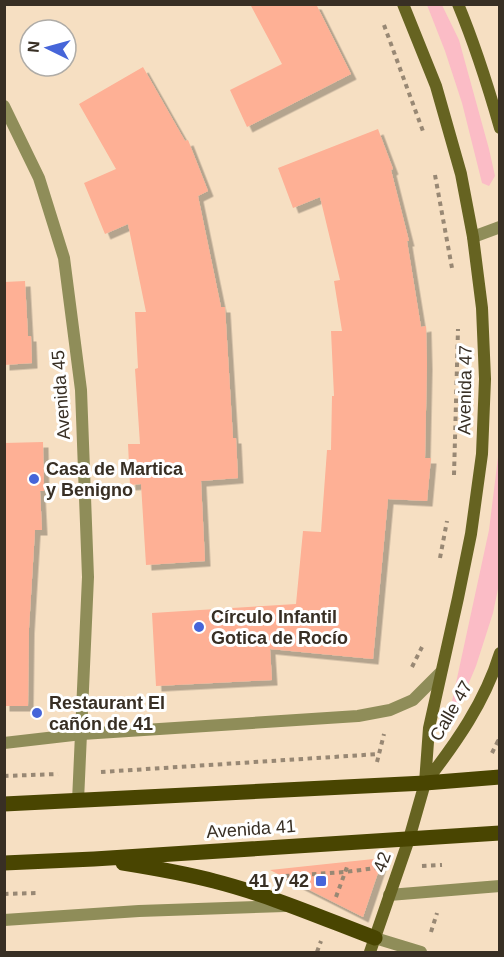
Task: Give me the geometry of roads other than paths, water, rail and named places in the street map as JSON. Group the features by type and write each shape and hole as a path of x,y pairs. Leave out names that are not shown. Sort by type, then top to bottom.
{"main road":[{"name":"Avenida 47","path":"403,4 436,86 461,174 482,308 485,379 482,454 471,534 429,728 425,783"},
{"path":"458,4 472,37 500,128"},
{"name":"Calle 47","path":"425,783 446,756 480,703 500,653"},
{"name":"Avenida 41","path":"4,804 425,783 500,777"},
{"name":"42","path":"373,945 409,839 425,783"},
{"name":"Avenida 41","path":"4,863 500,832"},
{"path":"94,859 167,870 216,881 290,905 373,945"}],"street":[{"name":"Avenida 45","path":"4,106 39,178 64,258 81,390 88,577 78,801"},
{"path":"472,237 500,227"},
{"path":"4,743 82,734 358,716 390,710 413,699 440,673"},
{"path":"389,895 500,886"},
{"path":"4,920 139,910 290,905"},
{"path":"373,945 421,952"}],"place":[{"name":"Casa de Martica y Benigno","path":"34,479"},
{"name":"Círculo Infantil Gotica de Rocío","path":"199,627"},
{"name":"Restaurant El cañón de 41","path":"37,713"},
{"name":"41 y 42","path":"321,881"}]}
